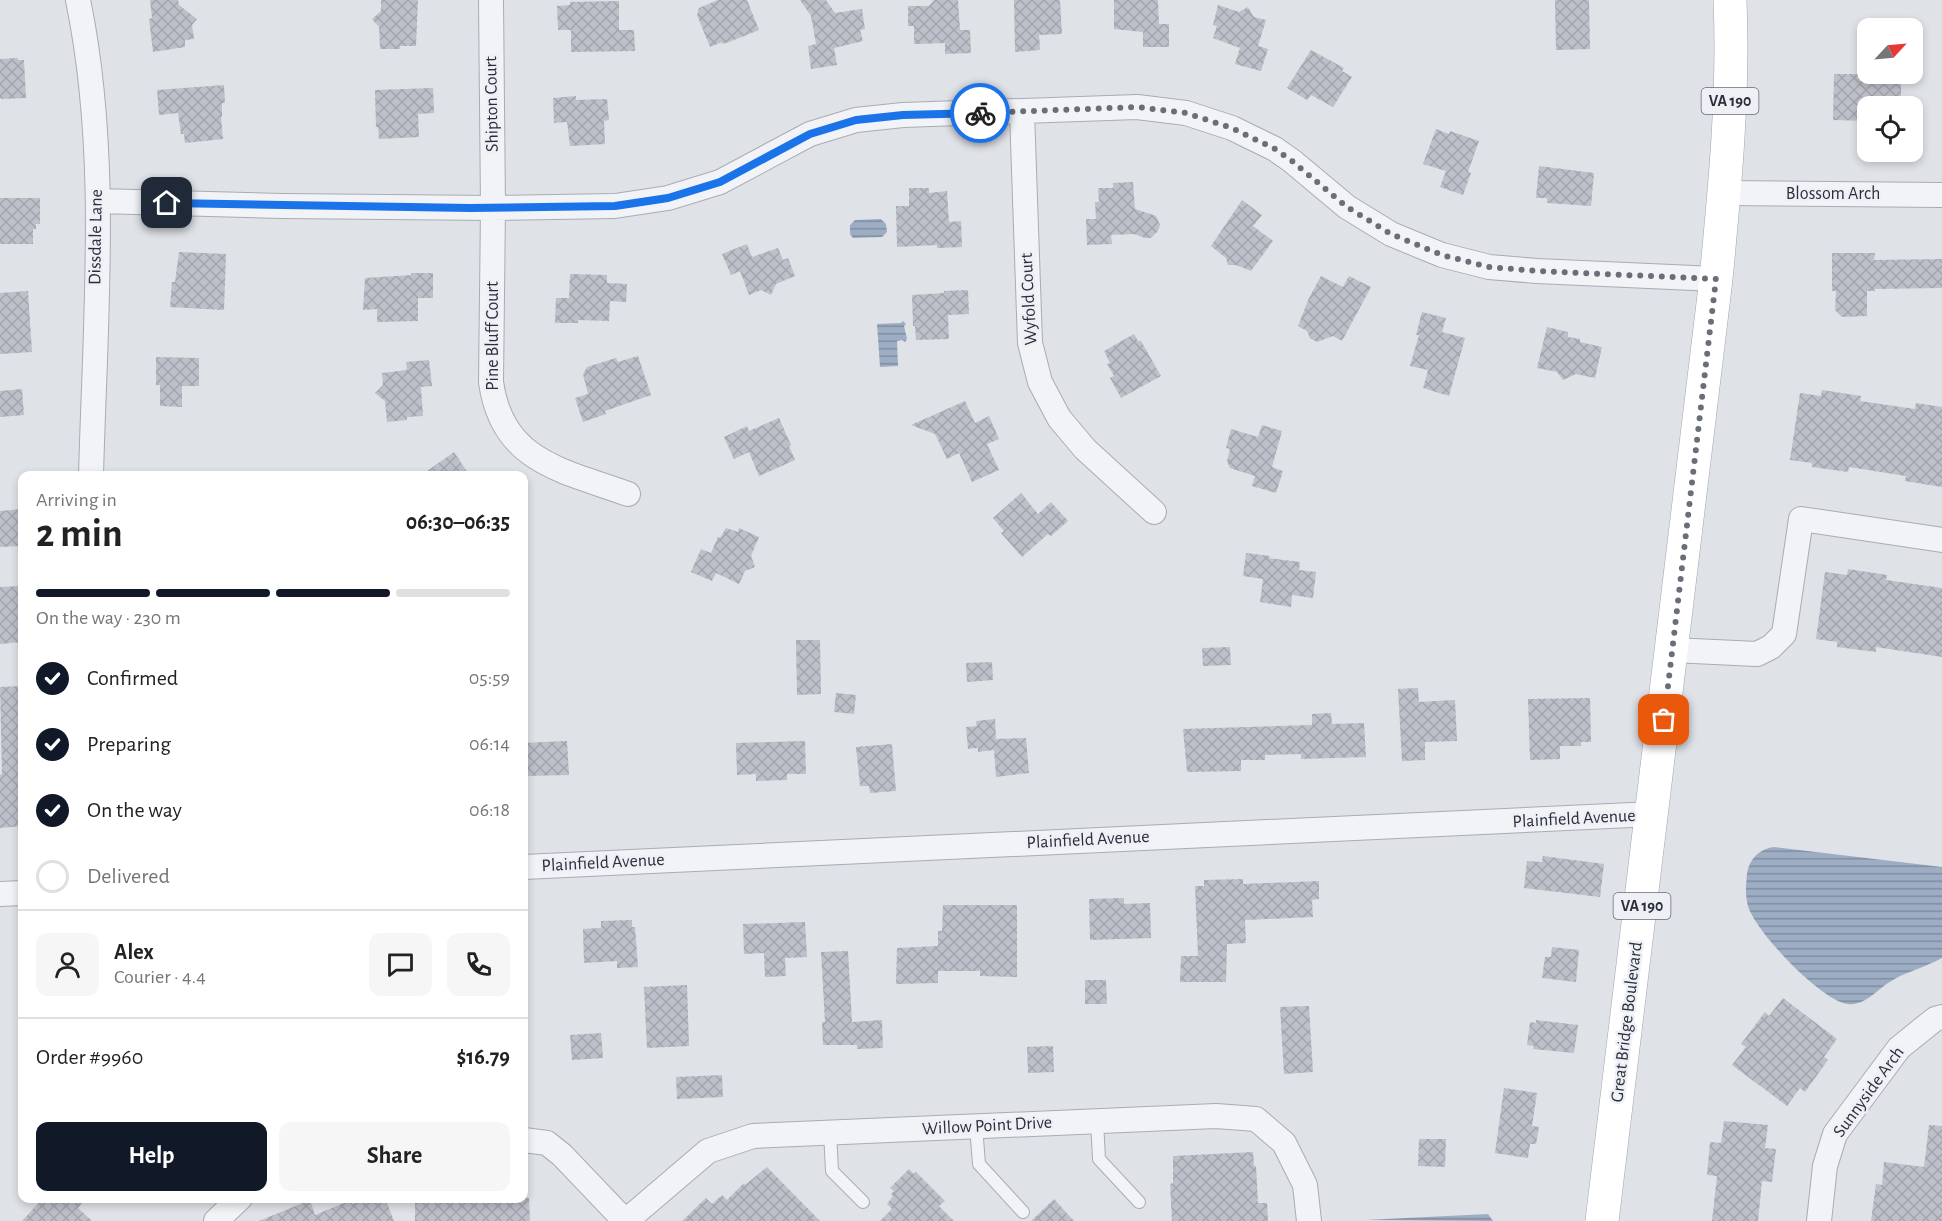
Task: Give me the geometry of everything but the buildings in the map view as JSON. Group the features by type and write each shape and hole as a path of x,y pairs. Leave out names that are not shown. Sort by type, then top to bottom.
{"main road":[{"name":"Great Bridge Boulevard","path":"1602,1221 1716,279 1724,193 1731,53 1730,0"}],"street":[{"name":"Dissdale Lane","path":"78,0 95,128 98,201 91,471"},
{"name":"Shipton Court","path":"491,0 493,208"},
{"path":"98,201 282,206 493,208 615,206 668,198 720,182 810,134 856,120 903,115 1137,107 1186,113 1232,128 1275,149 1347,207 1391,234 1451,258 1489,267 1537,271 1716,279"},
{"name":"Wyfold Court","path":"1022,112 1030,343 1040,382 1059,418 1085,448 1154,512"},
{"name":"Blossom Arch","path":"1724,193 1942,195"},
{"name":"Pine Bluff Court","path":"493,208 490,382 493,401 500,419 518,443 541,462 628,494"},
{"path":"1672,650 1757,654 1771,647 1784,634 1802,519 1942,540"},
{"name":"Plainfield Avenue","path":"528,867 1653,814"},
{"path":"0,894 18,893"},
{"name":"Sunnyside Arch","path":"1819,1221 1825,1166 1835,1134 1899,1048 1935,1019 1942,1017"},
{"name":"Willow Point Drive","path":"626,1221 708,1152 753,1136 1216,1116 1256,1119 1284,1143 1305,1185 1309,1221"},
{"path":"528,1141 547,1143 555,1149 626,1221"},
{"path":"216,1221 235,1203"}],"lane":[{"path":"1097,1121 1099,1159 1139,1202"},
{"path":"976,1126 979,1164 1023,1212"},
{"path":"830,1132 832,1171 863,1202"}],"water":[{"path":"881,219 886,224 887,232 882,237 853,238 850,234 850,225 855,220"},
{"path":"903,321 906,324 904,326 907,339 905,342 897,341 898,366 880,367 877,324"},
{"path":"1774,847 1942,867 1942,958 1894,979 1859,1003 1848,1004 1822,991 1790,963 1776,947 1753,917 1748,906 1747,874 1752,859 1759,852"},
{"path":"1488,1214 1493,1221 1366,1220"}],"way so far":[{"path":"980,113 1137,107 1186,113 1232,128 1275,149 1347,207 1391,234 1442,255 1489,267 1716,279 1664,720"}],"route":[{"path":"167,203 470,208 615,206 668,198 720,182 810,134 856,120 903,115 980,113"}]}
